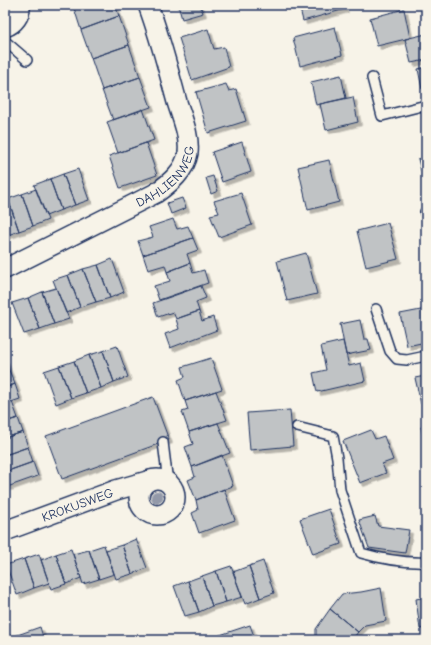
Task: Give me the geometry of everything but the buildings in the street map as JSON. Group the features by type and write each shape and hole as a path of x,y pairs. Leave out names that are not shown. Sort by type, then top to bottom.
{"street":[{"path":"5,27 17,18 20,12 20,5"},
{"name":"DAHLIENWEG","path":"5,269 156,193 172,181 184,164 188,154 186,134 157,30 148,5"},
{"name":"KROKUSWEG","path":"5,531 116,490 159,482"}],"lane":[{"path":"5,41 27,60"},
{"path":"372,78 382,116 426,105"},
{"path":"376,308 390,351 397,359 407,360 426,356"},
{"path":"297,427 333,436 340,490 361,552 385,560 426,562"},
{"path":"159,482 163,442"}]}
